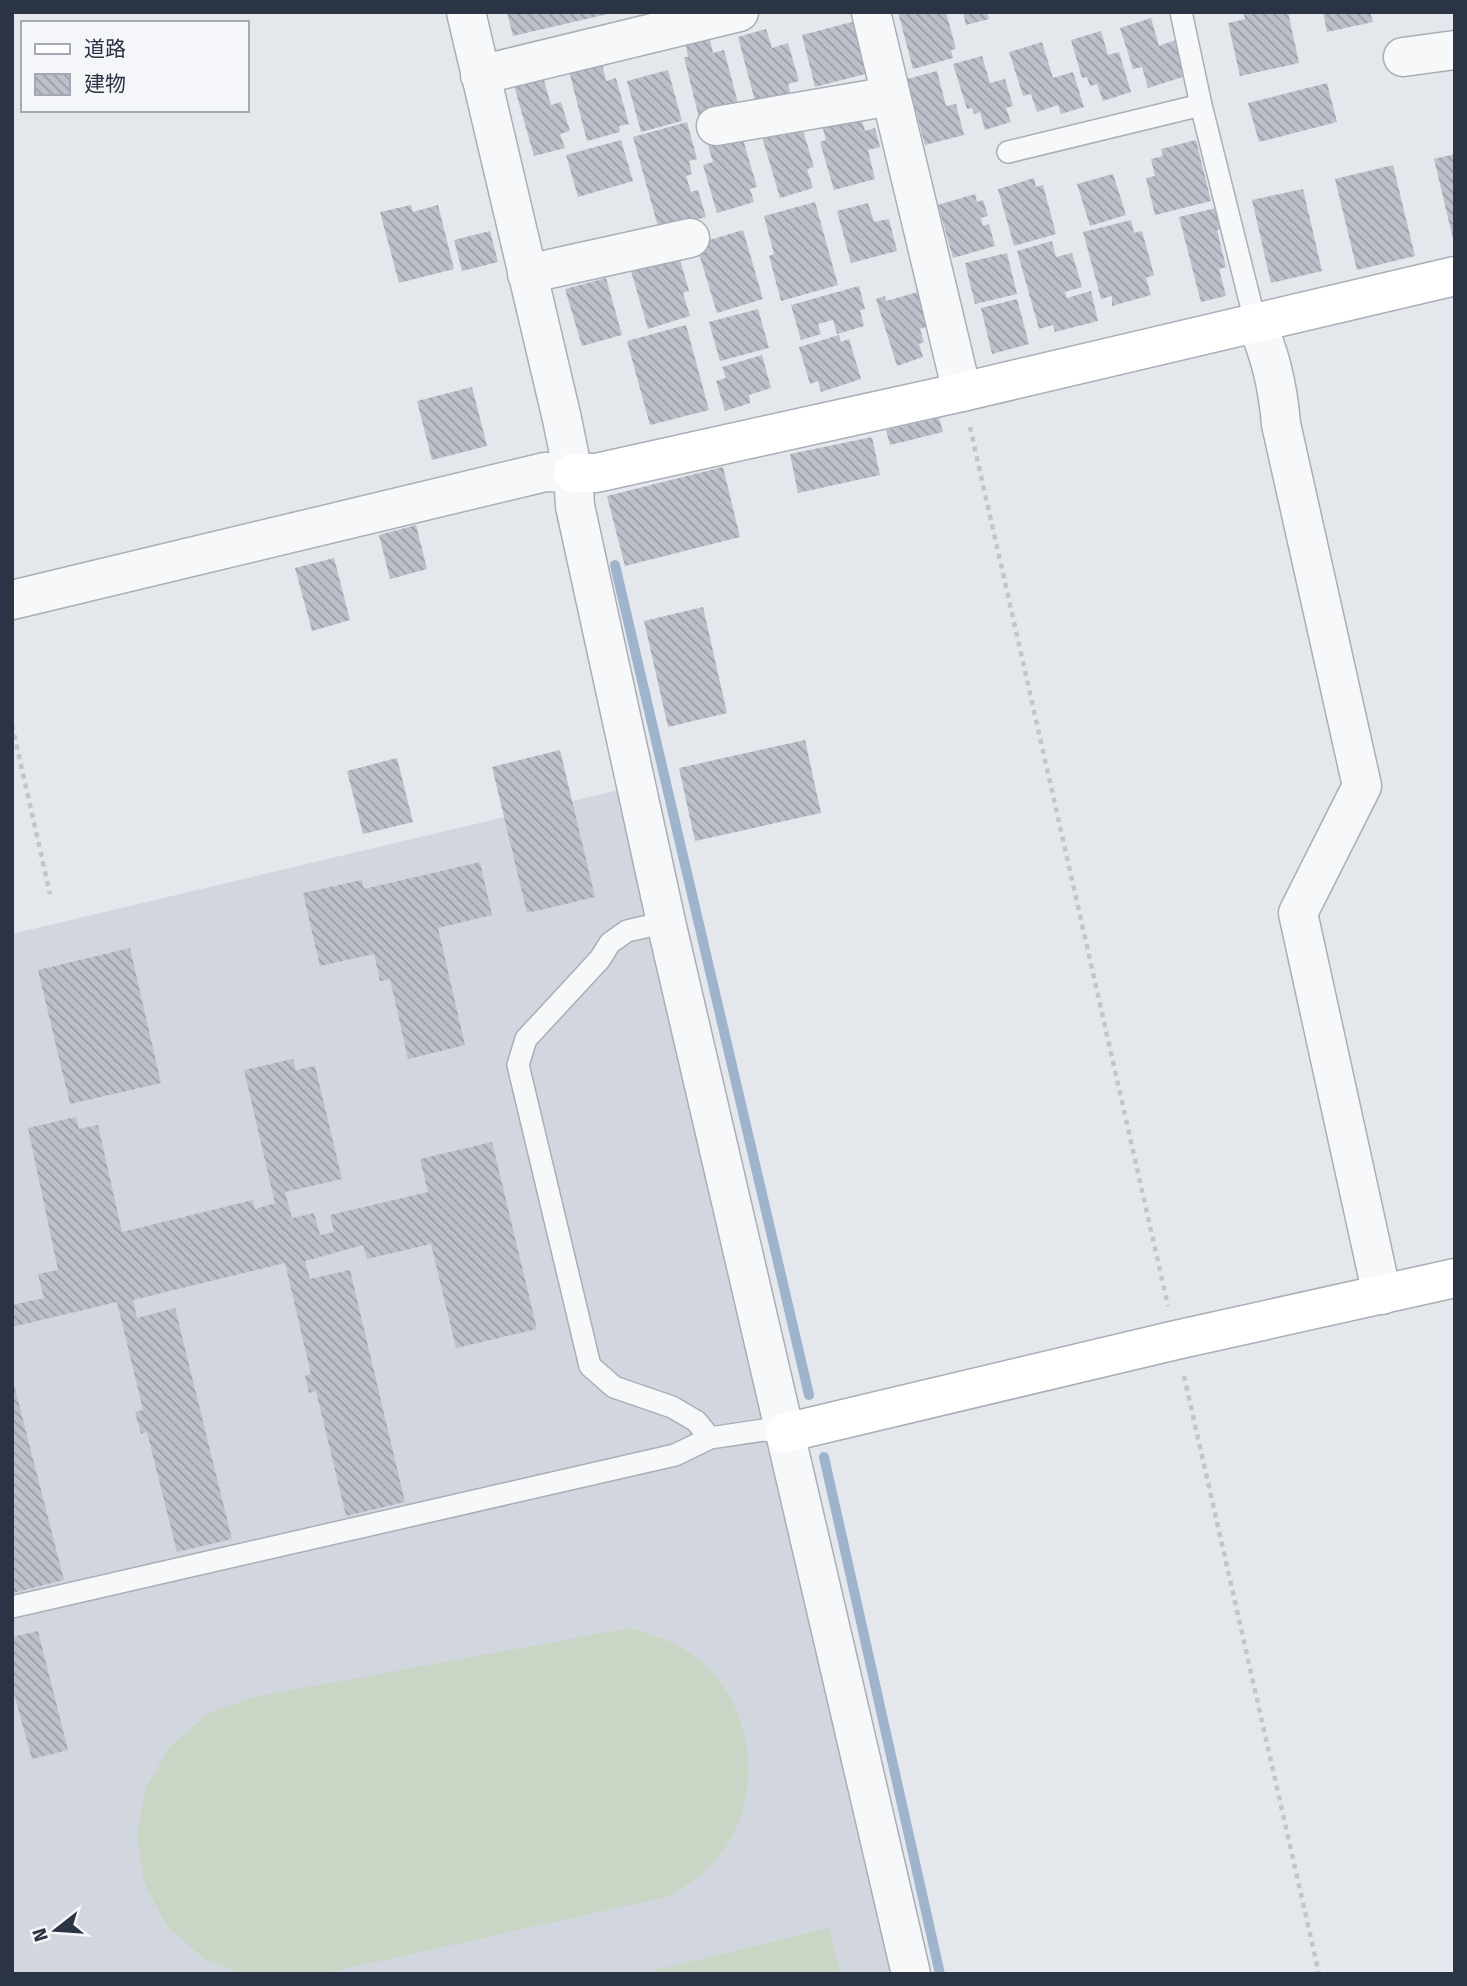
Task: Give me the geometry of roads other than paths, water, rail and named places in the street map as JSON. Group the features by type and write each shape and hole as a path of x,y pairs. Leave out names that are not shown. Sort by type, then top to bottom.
{"street":[{"path":"466,12 573,473 575,506 666,922 911,1974"},
{"path":"480,75 739,12"},
{"path":"871,12 962,392"},
{"path":"1403,57 1455,50"},
{"path":"716,126 891,96"},
{"path":"527,274 690,238"},
{"path":"12,600 545,472 596,473 962,392 1455,276"},
{"path":"1255,321 1267,345 1281,424 1362,786 1298,913 1382,1295"},
{"path":"785,1433 1176,1340 1455,1278"}],"lane":[{"path":"1181,12 1201,105 1255,321"},
{"path":"1008,152 1201,105"},
{"path":"666,922 627,930 610,943 600,958 526,1039 518,1065 590,1366 614,1387 672,1407 684,1414 695,1421 710,1438"},
{"path":"12,1607 675,1455 710,1438 764,1430 785,1433"}],"waterway":[{"path":"615,565 809,1395"},
{"path":"824,1457 940,1974"}]}
